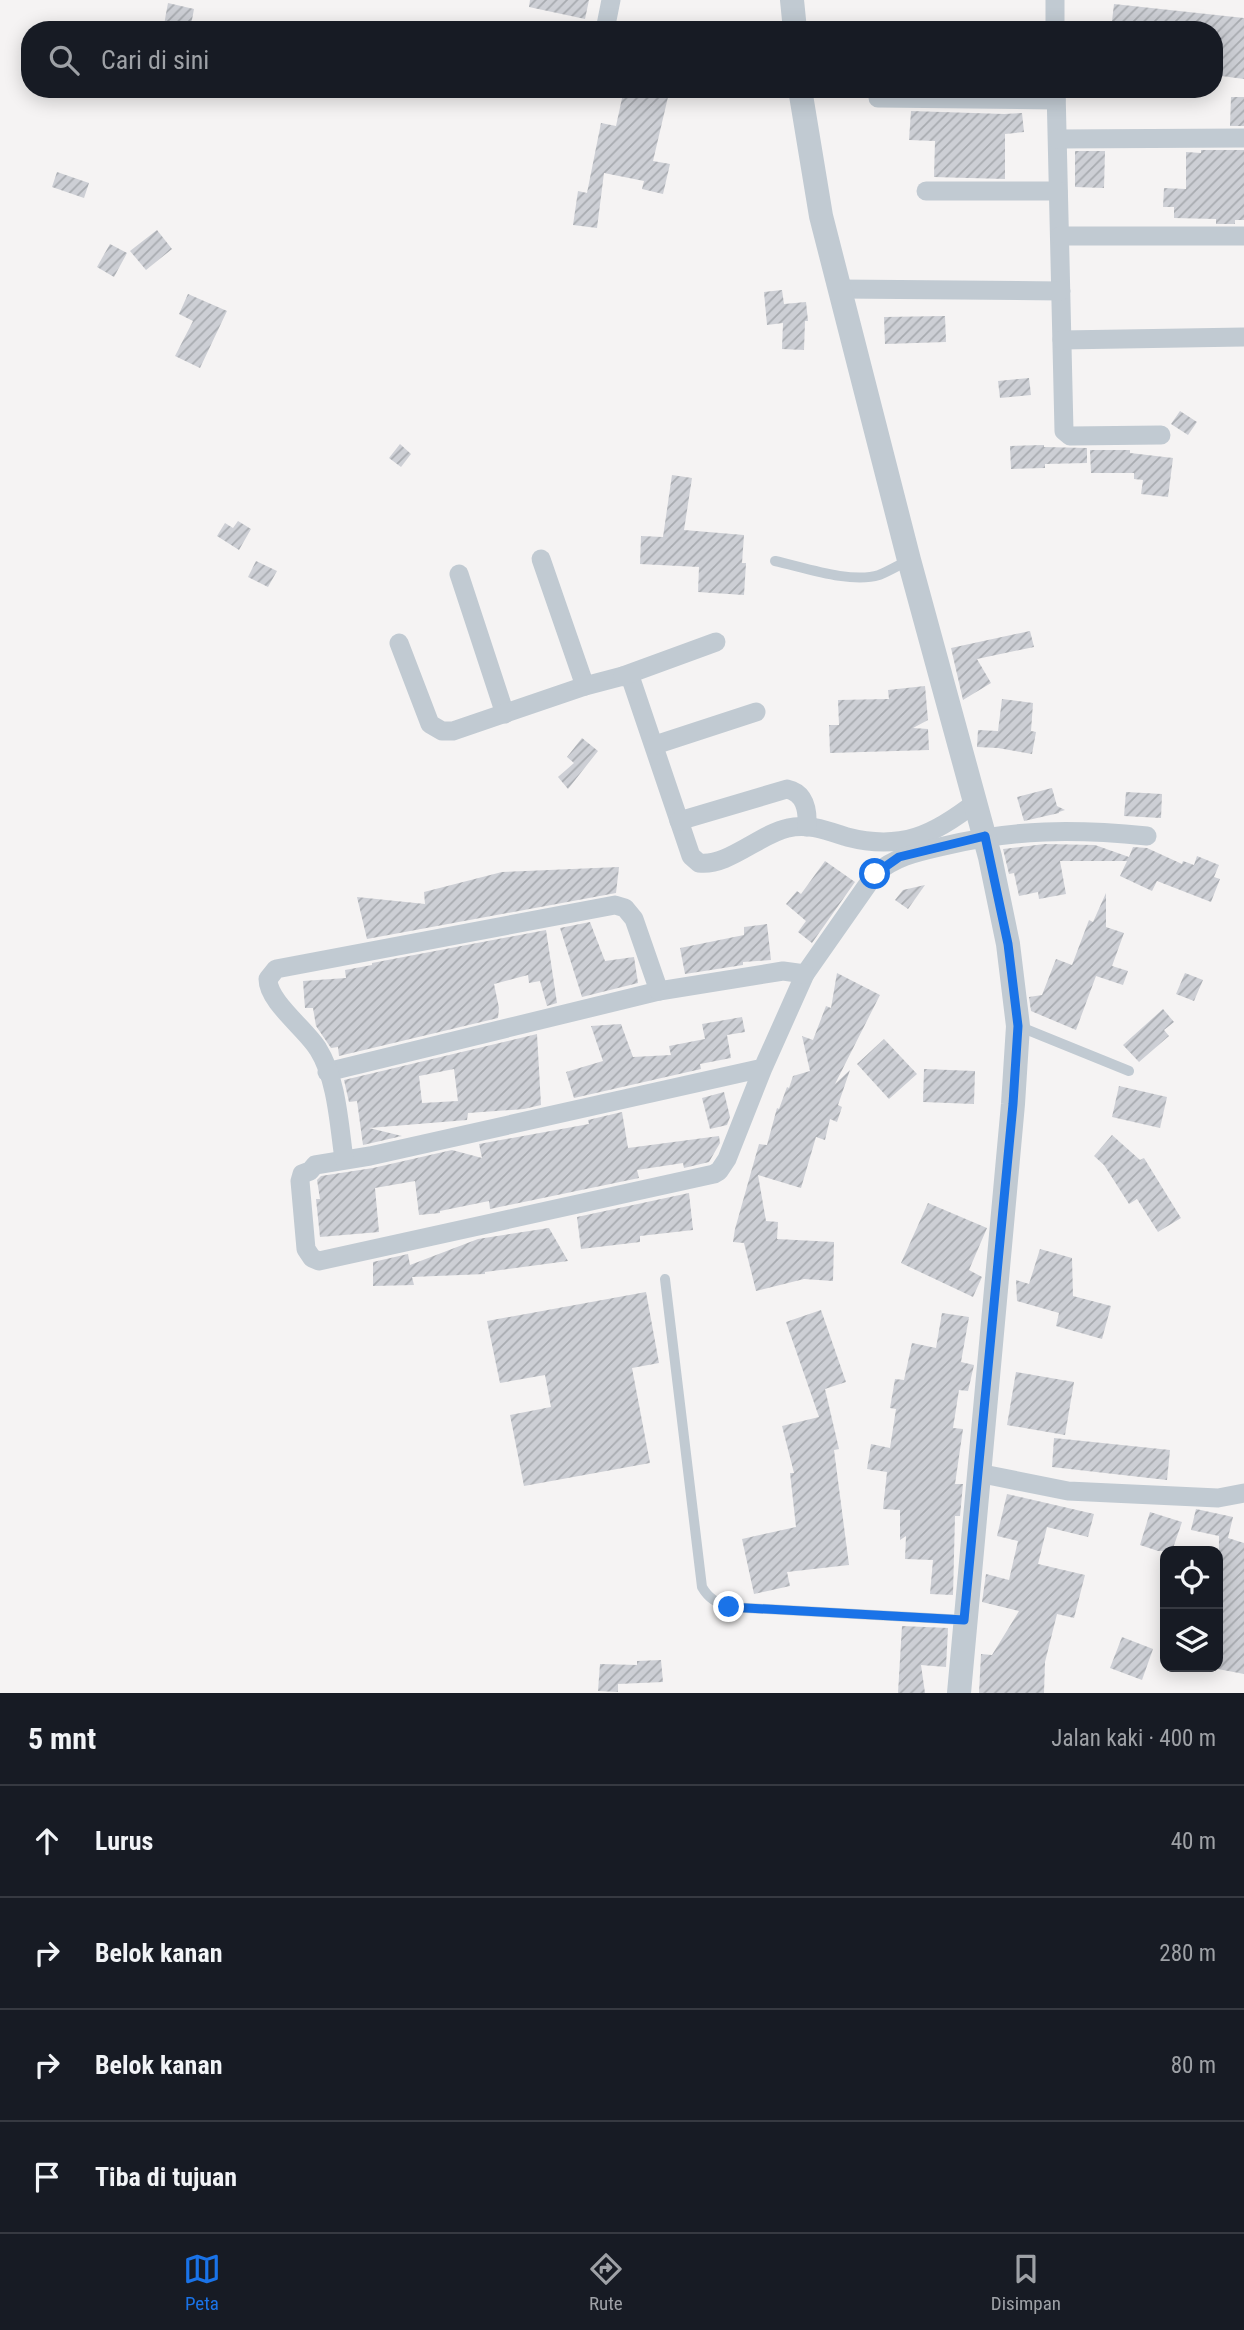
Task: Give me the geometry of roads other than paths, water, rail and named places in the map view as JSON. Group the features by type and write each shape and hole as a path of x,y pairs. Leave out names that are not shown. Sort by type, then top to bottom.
{"street":[{"path":"607,21 611,0"},
{"path":"792,0 794,21"},
{"path":"1055,0 1055,21"},
{"path":"801,98 821,216 909,560 985,836 1008,944 1018,1026 959,1693"},
{"path":"1056,98 1065,433 1070,436 1161,435"},
{"path":"1058,139 1244,138"},
{"path":"926,191 1058,191"},
{"path":"1060,236 1244,236"},
{"path":"840,289 1061,291"},
{"path":"1062,340 1244,337"},
{"path":"541,559 585,686"},
{"path":"459,574 505,714"},
{"path":"399,643 430,724 442,731 453,731 585,686 623,676 716,642"},
{"path":"623,676 634,682 695,862 707,864 784,829 807,827 858,839 892,843 939,829 976,802"},
{"path":"654,746 756,712"},
{"path":"679,821 787,789 800,795 804,802 808,815 807,827"},
{"path":"763,1068 370,1156 315,1165 302,1174 300,1181 306,1249 312,1258 319,1261 714,1174 727,1159 804,974 875,874 886,864 899,857 985,836 1030,831 1106,832 1147,836"},
{"path":"344,1159 337,1101 319,1050 271,992 268,984 270,975 280,967 615,905 625,908 634,919 659,991"},
{"path":"327,1072 659,991 783,971 804,974"},
{"path":"978,1473 1068,1491 1218,1498 1244,1493"}],"lane":[{"path":"775,561 845,576 864,577 878,575 909,560"},
{"path":"1018,1026 1129,1071"},
{"path":"665,1279 702,1587 708,1595 716,1602 729,1607 964,1620"}]}
